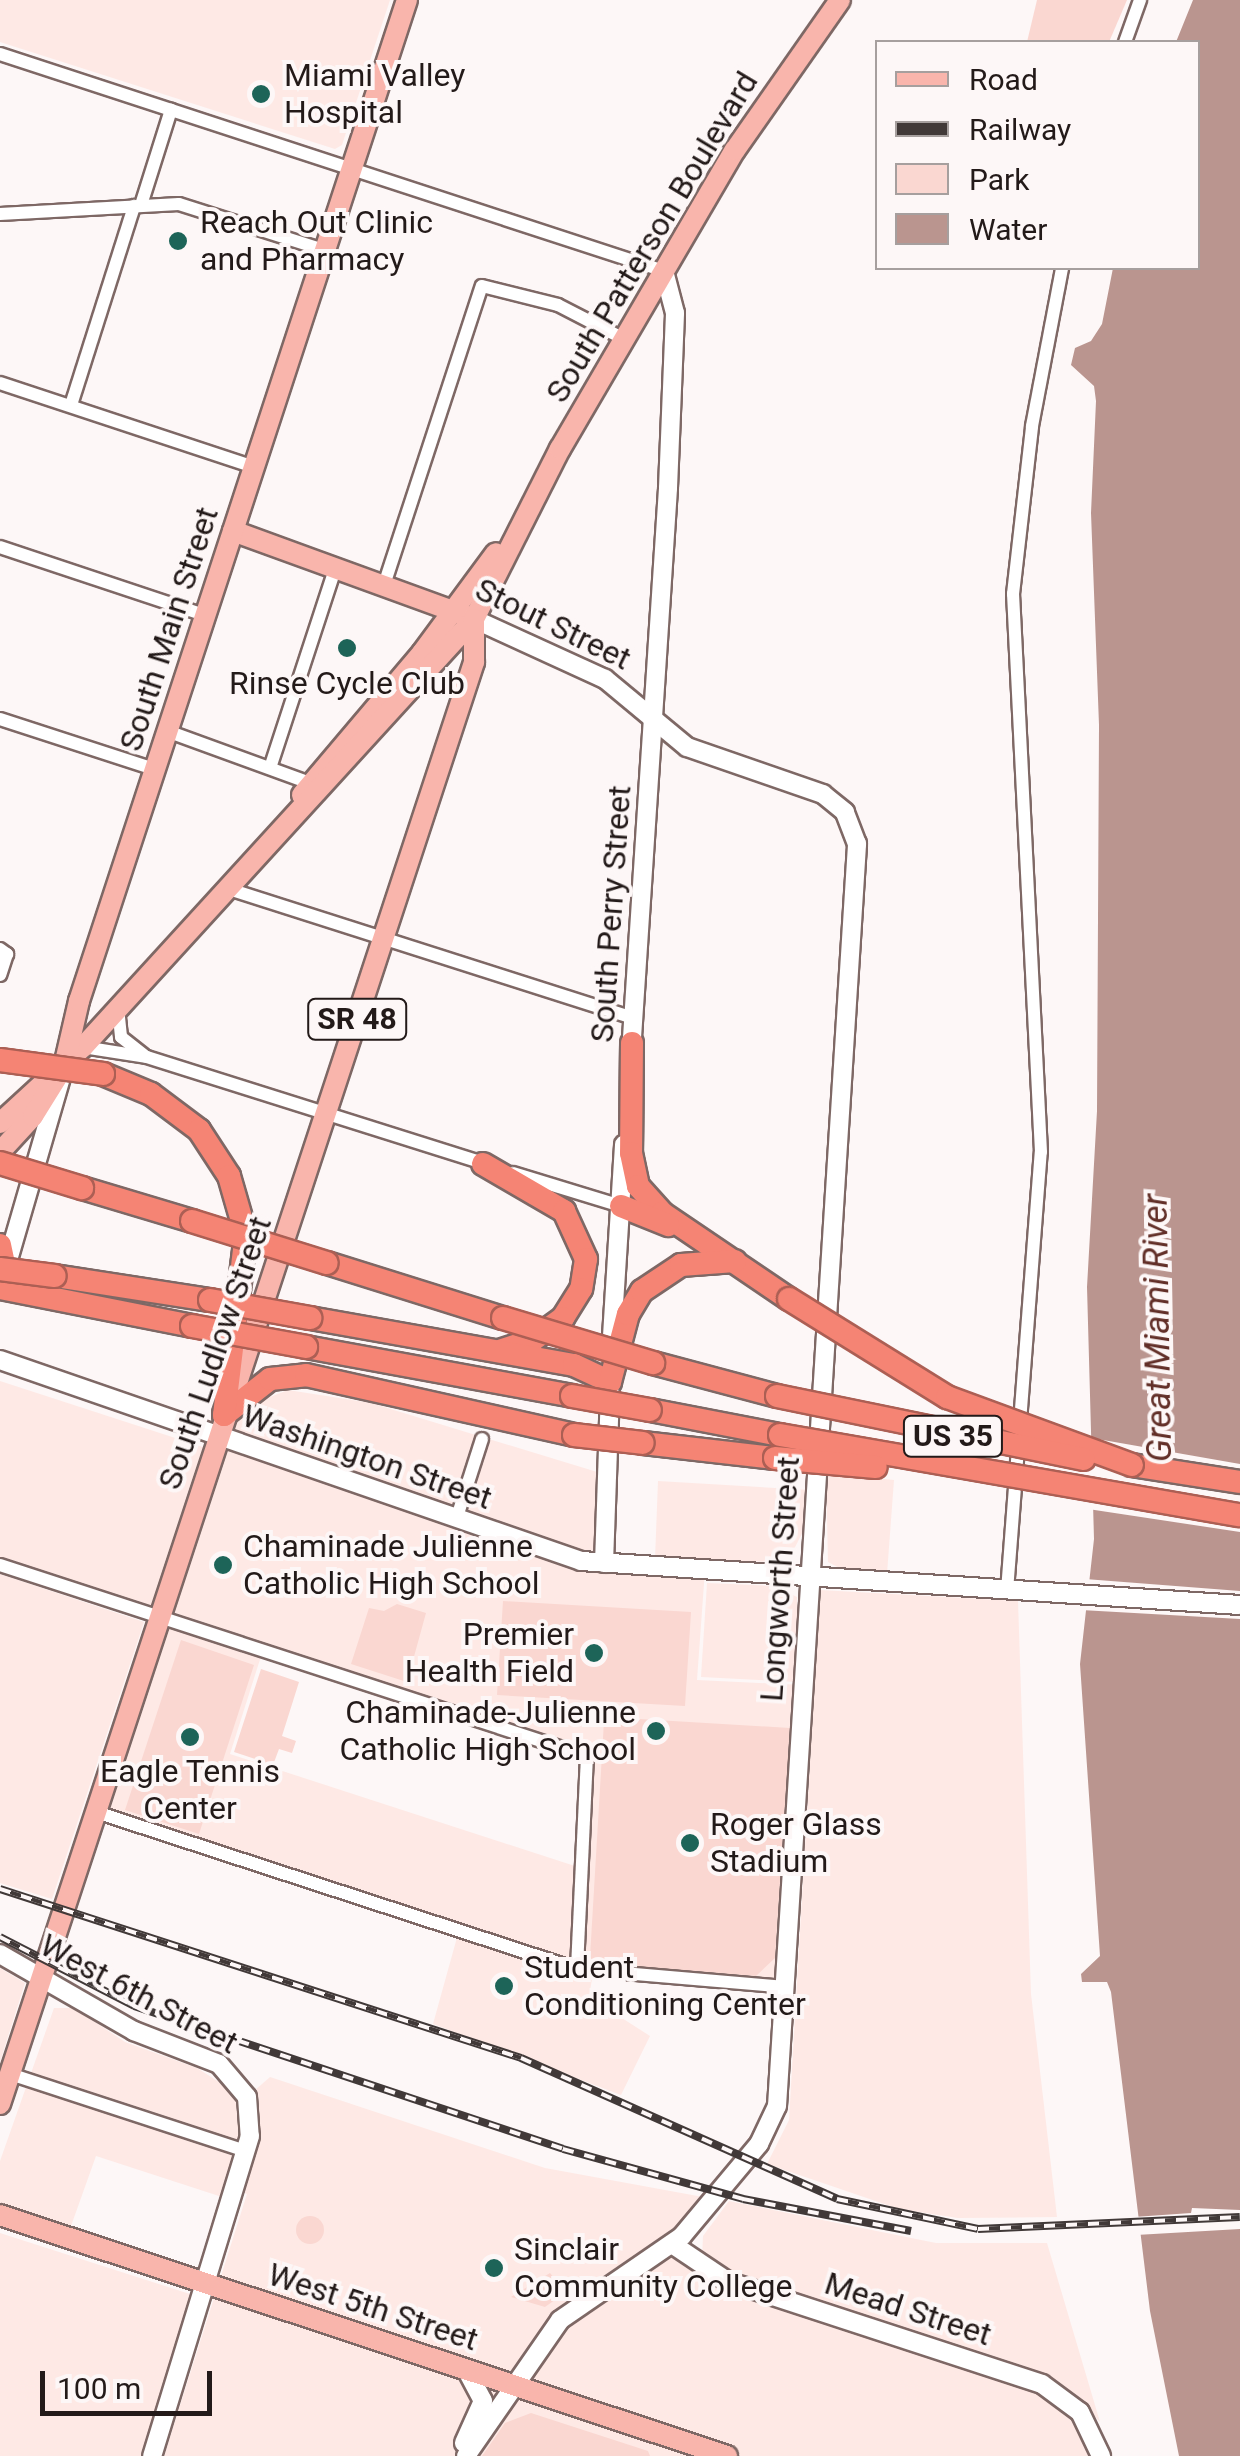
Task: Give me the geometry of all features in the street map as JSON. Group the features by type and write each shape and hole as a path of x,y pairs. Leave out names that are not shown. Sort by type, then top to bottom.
{"highway":[{"path":"632,1043 632,1153 638,1186 662,1213 788,1299 947,1397 1132,1466"},
{"path":"0,1060 103,1074 151,1094 198,1130 230,1176 242,1221"},
{"name":"US 35","path":"0,1162 80,1194 188,1220 653,1363 777,1396 975,1440 1240,1482"},
{"path":"484,1164 564,1211 586,1259 581,1289 564,1318 533,1340 498,1350"},
{"path":"0,1176 80,1194"},
{"path":"621,1206 707,1244"},
{"path":"0,1245 1,1277 192,1326 650,1410 777,1447"},
{"path":"221,1426 244,1250"},
{"path":"51,1287 210,1300 581,1366 610,1382 628,1314 642,1291 681,1265 735,1261"},
{"path":"221,1426 270,1380 306,1375 574,1435 643,1443 777,1447"},
{"name":"US 35","path":"777,1447 1240,1515"}],"main road":[{"name":"South Main Street","path":"64,1066 166,731 407,0"},
{"name":"South Patterson Boulevard","path":"261,848 330,782 465,614 753,120 840,0"},
{"name":"Stout Street","path":"233,531 465,614"},
{"name":"South Patterson Boulevard","path":"0,1124 83,1047 261,848 310,783 465,614"},
{"name":"South Ludlow Street","path":"0,2104 474,662 465,614"},
{"name":"South Patterson Boulevard","path":"0,1152 33,1116 64,1066"},
{"name":"West 5th Street","path":"0,2215 727,2456"}],"street":[{"path":"1126,40 1140,0"},
{"path":"0,54 664,271"},
{"path":"70,405 171,110"},
{"path":"0,214 138,205 196,207 327,251"},
{"path":"1006,1591 1040,1152 1013,594 1032,426 1062,270"},
{"name":"South Perry Street","path":"604,1563 610,1382 675,313 664,271"},
{"path":"384,582 482,286 558,305 624,339"},
{"path":"0,383 254,467"},
{"path":"0,547 205,614"},
{"path":"271,766 336,566"},
{"name":"Stout Street","path":"465,614 604,679 687,747 830,798"},
{"path":"0,719 154,769"},
{"path":"166,731 310,783"},
{"name":"Longworth Street","path":"516,2387 534,2351 593,2292 672,2244 768,2132 778,2104 857,844 850,820 830,798"},
{"path":"226,888 634,1018"},
{"path":"0,949 6,954 0,975"},
{"path":"118,1008 121,1037 146,1057"},
{"path":"83,1047 146,1057 621,1206"},
{"name":"South Main Street","path":"1,1277 64,1066"},
{"name":"Washington Street","path":"0,1360 221,1426 456,1520 580,1562 812,1574 1030,1593 1240,1605"},
{"path":"456,1520 482,1439"},
{"path":"0,1565 587,1756 576,1969"},
{"path":"96,1812 576,1969 785,1987"},
{"name":"West 6th Street","path":"0,1954 134,2031 231,2072 250,2110 246,2150 152,2456"},
{"path":"10,2074 246,2150"},
{"name":"Mead Street","path":"672,2244 727,2280 1042,2384 1080,2412 1102,2456"},
{"path":"456,2456 482,2407 481,2390 468,2370"},
{"path":"466,2456 516,2387"}],"shaded area":[{"name":"Miami Valley Hospital","path":"0,0 390,0 342,145 335,149 0,42"},
{"path":"0,1381 203,1447 152,1607 0,1557"},
{"name":"Chaminade-Julienne Catholic High School","path":"288,1390 371,1403 607,1475 604,1563 705,1570 697,1680 804,1685 785,1987 593,1973 589,1997 650,2036 621,2095 433,2024 461,1923 96,1812 224,1415","holes":["263,1650 586,1756 581,1868 230,1754"]},
{"path":"826,1473 894,1480 887,1574 845,1571 828,1562"},
{"path":"658,1481 810,1490 807,1524 792,1553 778,1562 655,1559"},
{"path":"0,1574 144,1622 52,1899 0,1883"},
{"path":"707,1583 774,1586 797,1597 797,1682 701,1677"},
{"path":"820,1590 1018,1601 1031,1994 1057,2217 958,2218 899,2209 767,2164 789,2120"},
{"path":"0,1968 25,1983 0,2062"},
{"path":"54,2008 74,2008 125,2042 197,2068 233,2091 243,2109 243,2128 222,2197 96,2156 71,2226 0,2203 0,2161"},
{"name":"Sinclair Community College","path":"270,2077 545,2168 714,2199 682,2236 692,2261 1059,2393 1101,2456 164,2456 247,2194 235,2189 247,2097"},
{"path":"729,2201 936,2243 1047,2243 1100,2422 1079,2401 756,2287 702,2258 703,2236"},
{"path":"0,2233 193,2295 141,2456 0,2456"}],"green space":[{"path":"1037,0 1127,0 1110,40 1027,40"},
{"name":"Premier Health Field","path":"503,1601 691,1612 685,1706 497,1695"},
{"path":"397,1604 426,1613 407,1682 351,1664 369,1608 384,1611"},
{"name":"Eagle Tennis Center","path":"181,1640 254,1665 199,1834 125,1810"},
{"path":"261,1669 299,1682 282,1736 296,1741 292,1753 279,1749 273,1765 234,1752"},
{"name":"Roger Glass Stadium","path":"623,1718 790,1728 775,1958 756,1976 595,1964 590,1957 604,1721"},
{"path":"310,2216 320,2220 324,2230 320,2240 310,2244 300,2240 296,2230 300,2220"},
{"path":"550,2273 566,2292 545,2307 511,2297"},
{"path":"531,2413 648,2451 650,2456 482,2456 505,2423"}],"water":[{"name":"Great Miami River","path":"1193,0 1240,0 1240,2456 1179,2456 1150,2311 1111,1992 1107,1982 1082,1982 1081,1974 1100,1956 1080,1664 1094,1539 1087,1287 1097,1111 1099,725 1091,513 1096,401 1094,386 1071,365 1075,348 1091,341 1102,324 1113,270 1200,270 1200,40 1177,40"}],"pier":[{"path":"1086,1437 1240,1464 1240,1532 1088,1509"},
{"path":"1085,1579 1240,1591 1240,1619 1081,1610"},
{"path":"1192,2208 1240,2210 1240,2229 1136,2235 1134,2217 1191,2213"}],"railway":[{"path":"0,1889 521,2058 837,2199 978,2229 1240,2217"},
{"path":"0,1937 134,2006 563,2149 743,2199 911,2231"}],"place":[{"name":"Miami Valley Hospital","path":"261,94"},
{"name":"Reach Out Clinic and Pharmacy","path":"178,241"},
{"name":"Rinse Cycle Club","path":"347,648"},
{"name":"Chaminade Julienne Catholic High School","path":"223,1565"},
{"name":"Premier Health Field","path":"594,1653"},
{"name":"Chaminade-Julienne Catholic High School","path":"656,1731"},
{"name":"Eagle Tennis Center","path":"190,1737"},
{"name":"Roger Glass Stadium","path":"690,1843"},
{"name":"Student Conditioning Center","path":"504,1986"},
{"name":"Sinclair Community College","path":"494,2268"}]}
